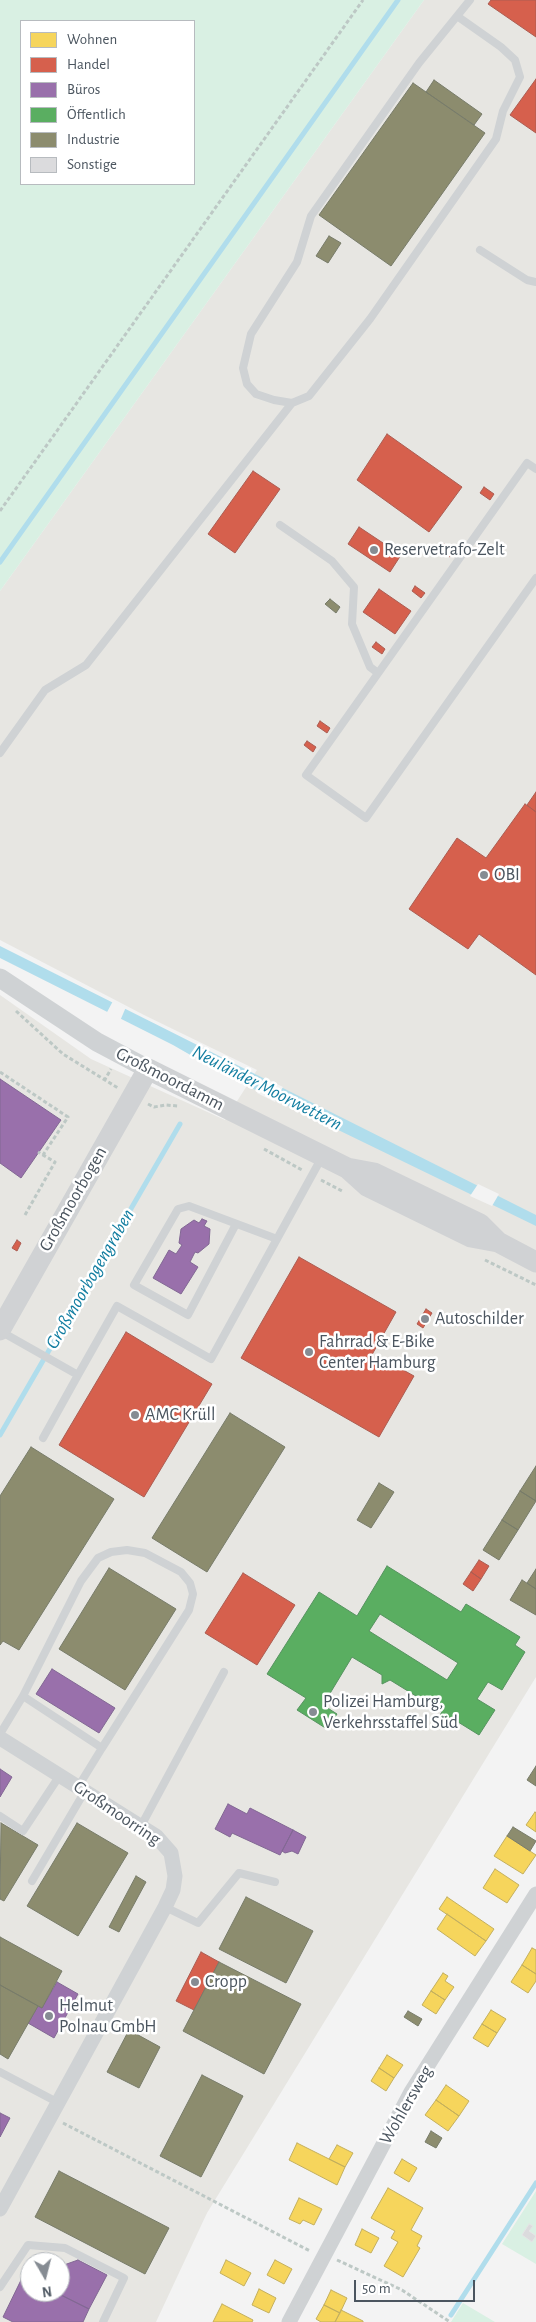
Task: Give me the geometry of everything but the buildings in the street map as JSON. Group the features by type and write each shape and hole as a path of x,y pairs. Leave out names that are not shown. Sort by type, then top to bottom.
{"main road":[{"name":"Großmoordamm","path":"148,1069 347,1168 367,1186 471,1237 498,1242"},
{"name":"Großmoorbogen","path":"0,1331 148,1069"},
{"name":"Großmoordamm","path":"347,1168 374,1173 480,1224 498,1242 536,1262"},
{"path":"444,1224 469,1219"}],"street":[{"name":"Großmoordamm","path":"0,978 97,1042 148,1069"},
{"name":"Großmoorring","path":"0,1736 163,1842 173,1858 175,1884 165,1908 0,2209"},
{"name":"Wohlersweg","path":"289,2322 411,2092 536,1894"}],"lane":[{"path":"292,403 256,394 248,384 243,368 251,334 297,262 310,216 419,63 470,0"},
{"path":"0,753 45,690 86,665 292,403 309,396 348,348 496,139 503,111 520,77 515,60 501,47 457,16"},
{"path":"480,250 527,280 536,282"},
{"path":"536,469 527,462 306,775 366,818 536,578"},
{"path":"280,524 332,561 354,587 352,624 370,667 378,674"},
{"path":"43,1438 117,1306 211,1359 323,1156"},
{"path":"236,1224 188,1315 134,1285 178,1209 189,1206 277,1239"},
{"path":"0,1331 78,1375"},
{"path":"0,1736 23,1696 81,1581 98,1558 111,1552 127,1550 145,1553 180,1572 190,1583 193,1594 189,1610 102,1748 32,1881"},
{"path":"141,1826 224,1672"},
{"path":"23,1696 102,1748"},
{"path":"0,1816 23,1831 60,1775"},
{"path":"165,1908 198,1923 239,1873 275,1882"},
{"path":"0,2072 57,2102"},
{"path":"0,2287 28,2245 65,2248 124,2278 103,2322"}],"path":[{"path":"0,512 363,0"},
{"path":"14,1009 63,1054 104,1081"},
{"path":"0,1072 68,1117 43,1155"},
{"path":"25,1215 55,1162 38,1152"},
{"path":"67,2124 323,2256 334,2259 402,2290 450,2322"}],"shaded area":[{"path":"424,0 536,0 536,1677 207,2213 156,2322 0,2322 0,995 91,1059 225,1120 257,1070 144,1015 0,940 0,591"}],"green space":[{"path":"0,0 424,0 0,591"},
{"path":"536,2191 536,2264 502,2244"},
{"path":"463,2303 495,2322 451,2322"}],"water":[{"name":"Neuländer Moorwettern","path":"0,946 536,1215 536,1226 227,1076 173,1045 0,958"}],"pier":[{"path":"113,1001 126,1007 120,1021 106,1014"},
{"path":"265,1078 283,1087 275,1102 257,1093"},
{"path":"478,1184 499,1194 492,1206 470,1196"}],"waterway":[{"path":"0,562 398,0"},
{"name":"Großmoorbogengraben","path":"0,1435 180,1124"},
{"path":"451,2315 536,2183"}],"place":[{"name":"Reservetrafo-Zelt","path":"374,550"},
{"name":"OBI","path":"484,875"},
{"name":"Autoschilder","path":"425,1319"},
{"name":"Fahrrad & E-Bike Center Hamburg","path":"309,1352"},
{"name":"AMC Krüll","path":"135,1415"},
{"name":"Polizei Hamburg, Verkehrsstaffel Süd","path":"313,1712"},
{"name":"Cropp","path":"195,1982"},
{"name":"Helmut Polnau GmbH","path":"49,2016"}]}
